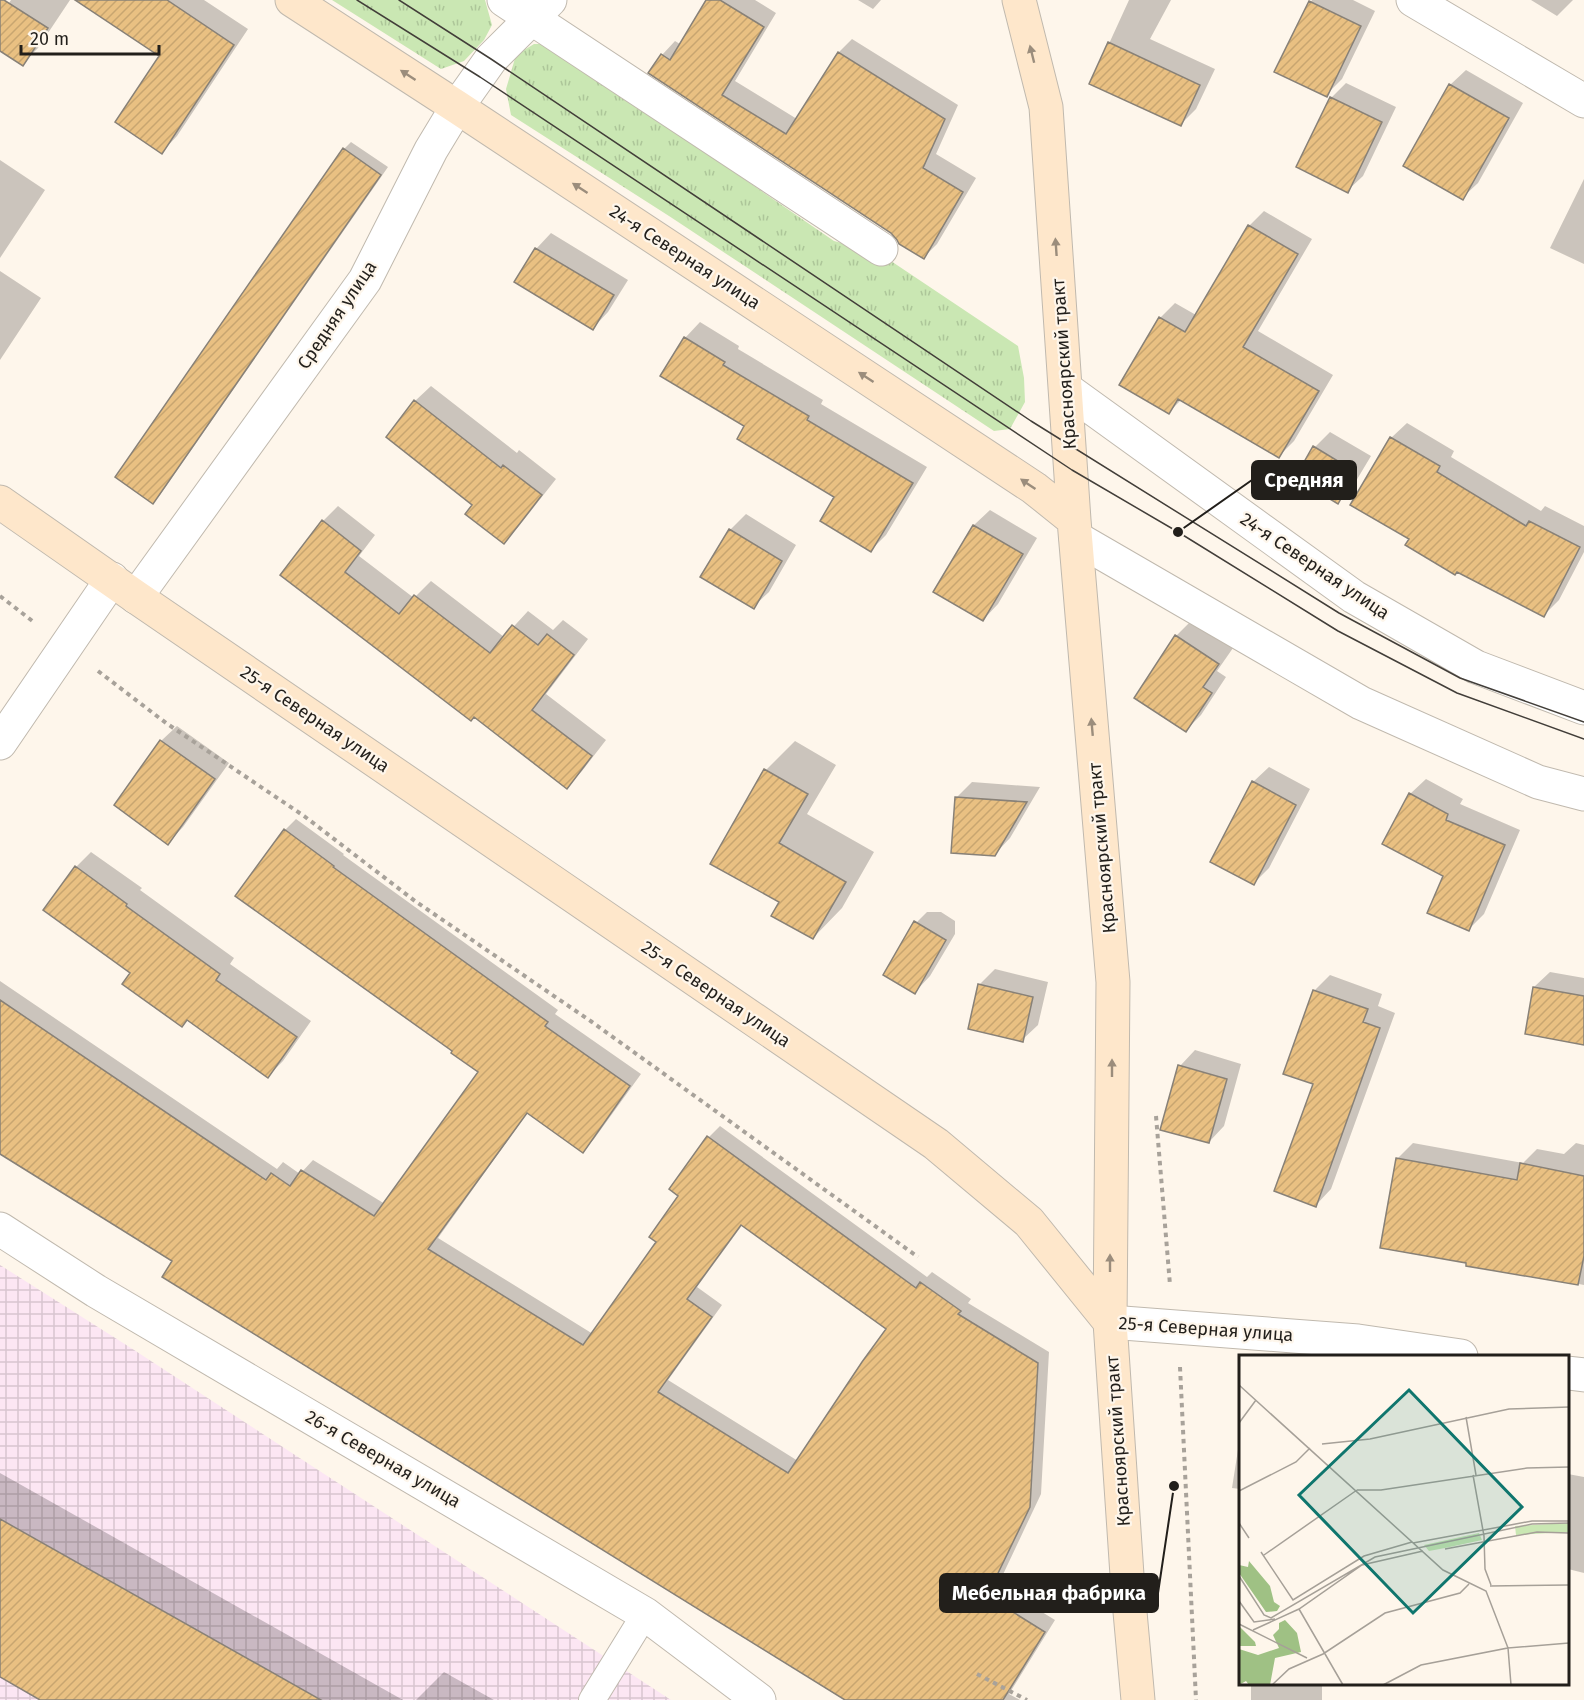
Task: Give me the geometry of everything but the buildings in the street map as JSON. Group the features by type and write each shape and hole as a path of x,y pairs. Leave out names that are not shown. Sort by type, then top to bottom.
{"main road":[{"name":"24-я Северная улица","path":"292,0 1034,488 1075,529"},
{"name":"Красноярский тракт","path":"1019,0 1046,107 1075,529 1113,982 1110,1322 1128,1590 1138,1700"},
{"name":"25-я Северная улица","path":"0,502 936,1144 1029,1222 1110,1322"}],"street":[{"path":"504,0 542,10 881,249"},
{"path":"1413,0 1584,101"},
{"name":"Средняя улица","path":"0,743 66,646 124,588 365,280 431,150 457,107 491,59 542,10"},
{"name":"24-я Северная улица","path":"1066,389 1354,597 1476,667 1584,708"},
{"name":"24-я Северная улица","path":"1075,529 1361,703 1538,782 1584,794"},
{"name":"26-я Северная улица","path":"0,1229 96,1291 645,1614 759,1700"},
{"name":"25-я Северная улица","path":"1110,1322 1358,1341 1454,1355"},
{"path":"1569,1373 1584,1375"}],"lane":[{"path":"592,1700 645,1614"}],"path":[{"path":"0,596 166,723 304,816 415,901 592,1022 918,1257"},
{"path":"1155,1111 1168,1277 1178,1326 1196,1700"},
{"path":"977,1674 1027,1700"}],"shaded area":[{"path":"0,1265 131,1348 671,1700 0,1700"}],"green space":[{"path":"332,0 485,0 492,25 484,40 464,61 441,69"},
{"path":"534,44 548,44 834,241 879,253 1018,346 1024,378 1025,402 1010,429 994,431 669,216 511,115 506,89 516,55"}],"tram line":[{"path":"357,0 480,77 1072,470 1178,532 1338,631 1457,693 1584,739"},
{"path":"399,0 491,59 1031,421 1339,613 1460,678 1584,722"}],"place":[{"name":"Средняя","path":"1178,532"},
{"name":"Мебельная фабрика","path":"1174,1486"}]}
